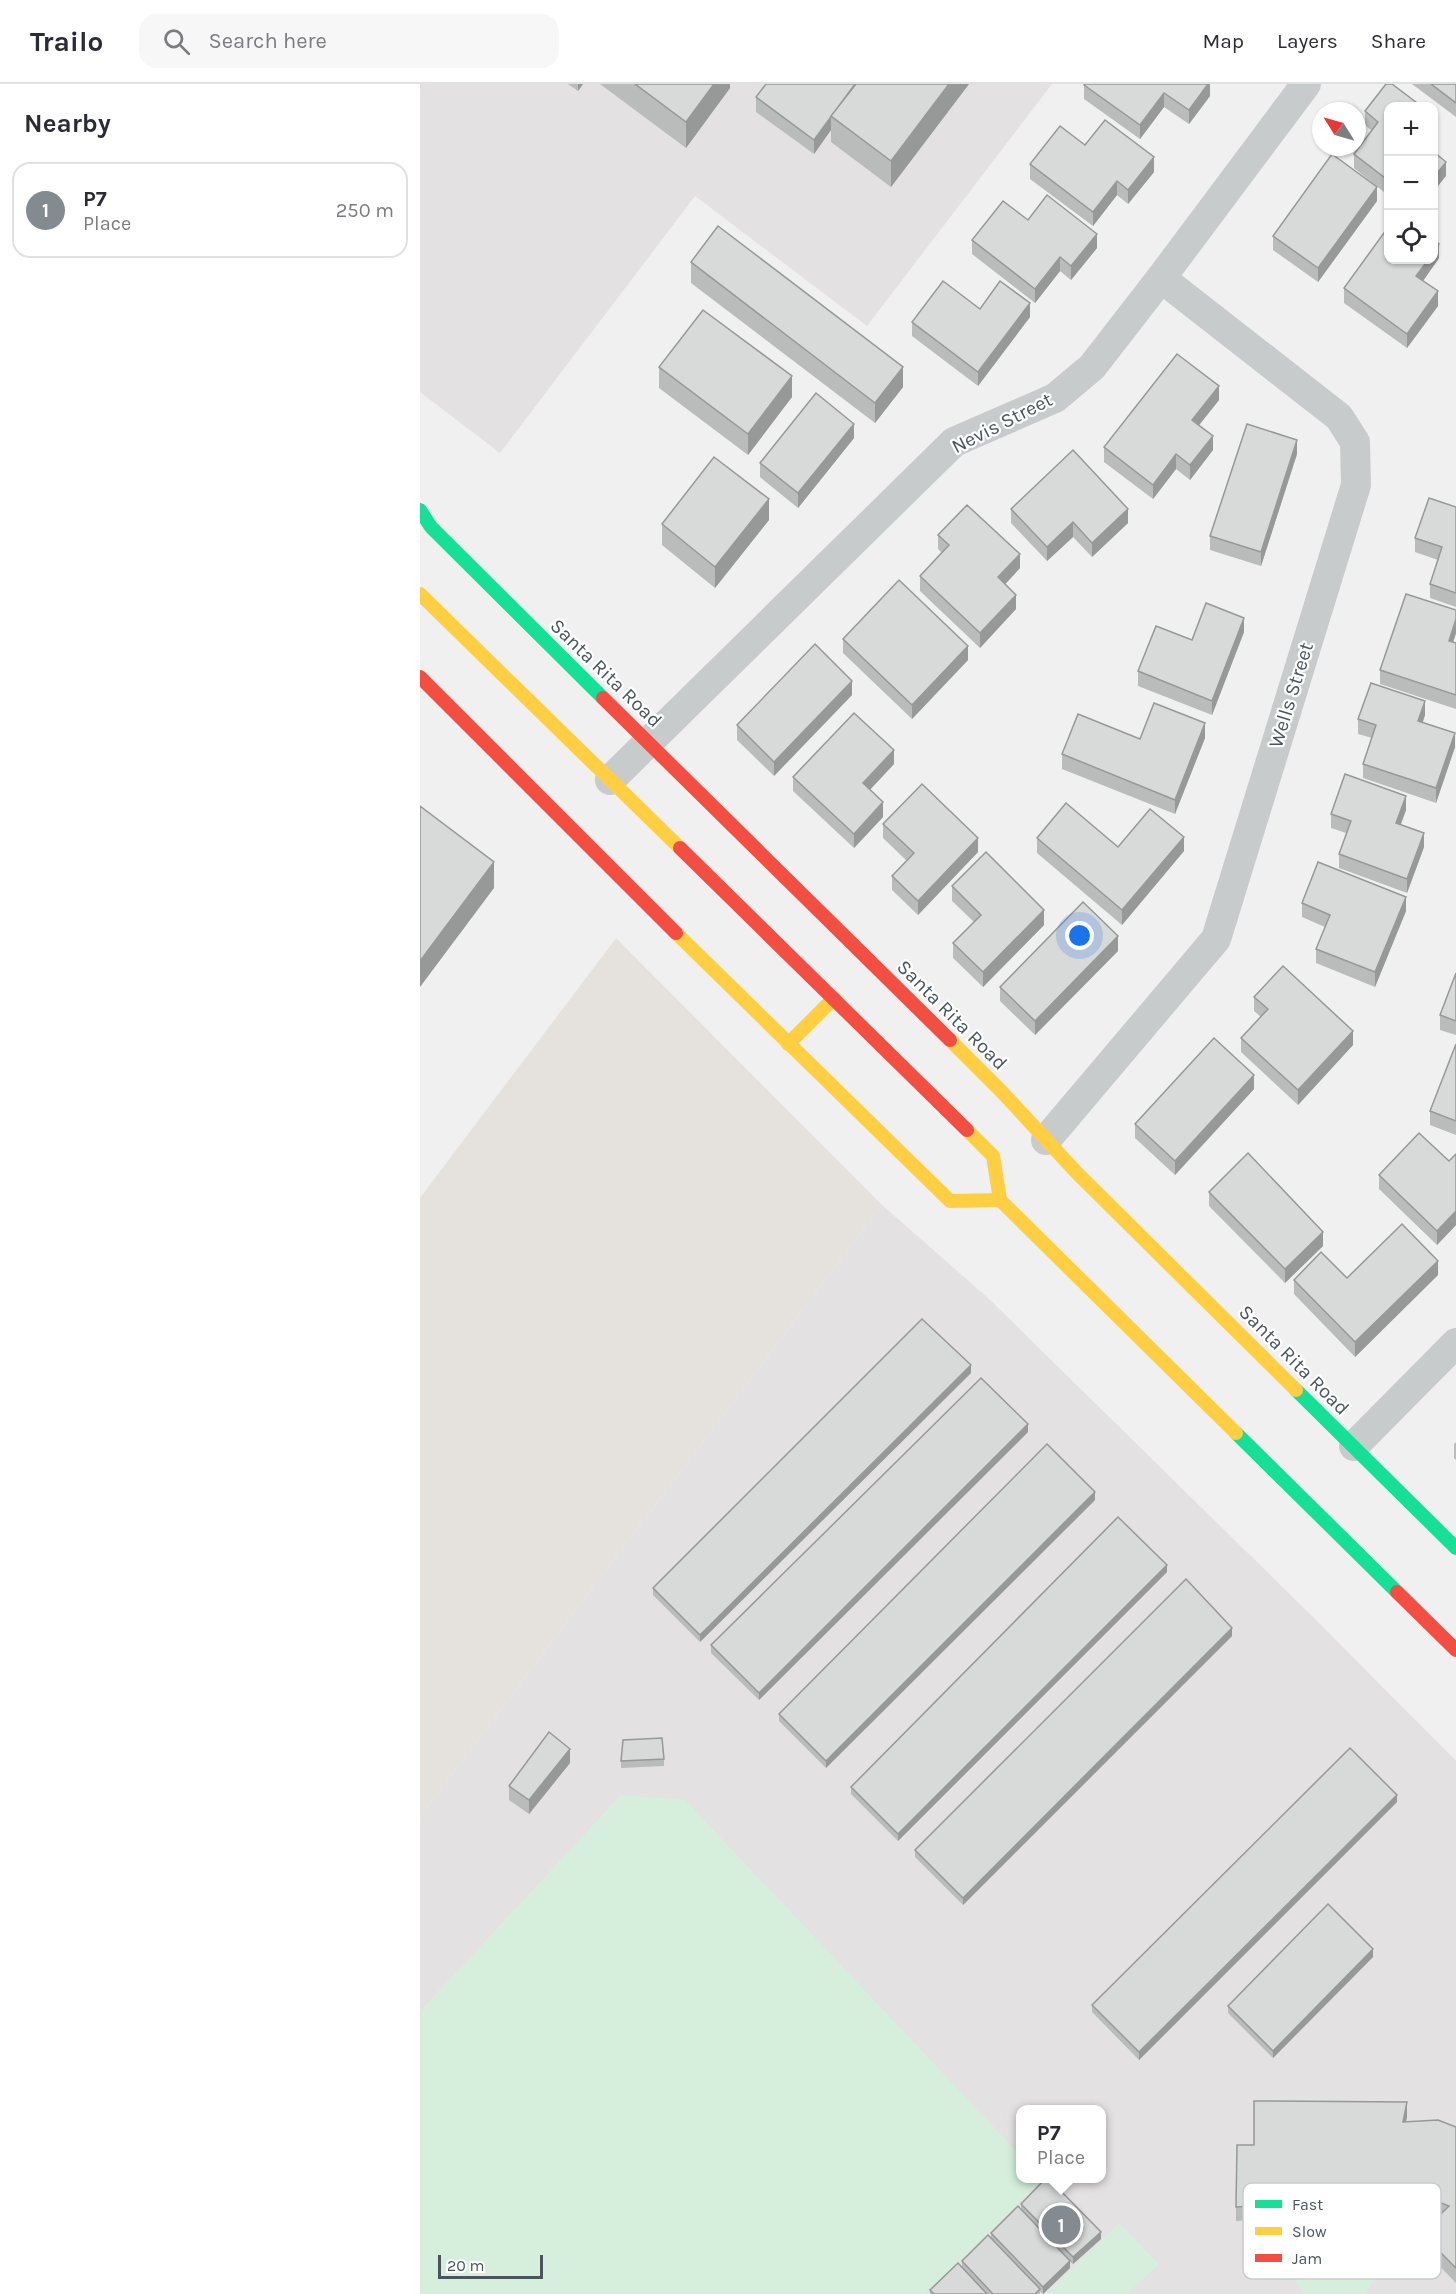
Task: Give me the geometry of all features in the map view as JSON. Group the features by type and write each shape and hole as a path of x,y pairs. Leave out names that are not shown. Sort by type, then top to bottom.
{"main road":[{"name":"Santa Rita Road","path":"420,510 431,527 1002,1092 1046,1140 1456,1548"},
{"path":"420,594 993,1156 1000,1200 1456,1650"},
{"path":"420,677 788,1044 950,1201 1000,1200"},
{"path":"788,1044 834,998"}],"street":[{"name":"Nevis Street","path":"610,780 954,442 1055,398 1092,367 1306,84"},
{"name":"Wells Street","path":"1046,1140 1216,939 1356,485 1355,442 1339,417 1161,278"},
{"path":"1354,1446 1456,1343"}],"shaded area":[{"path":"420,84 1052,84 867,326 695,196 500,453 420,392"},
{"path":"616,938 882,1205 420,1816 420,1198"},
{"path":"882,1205 988,1298 1456,1761 1456,2294 420,2294 420,1816"}],"green space":[{"path":"621,1795 685,1800 1016,2151 1016,2183 1039,2183 926,2294 420,2294 420,2011"},
{"path":"1119,2223 1159,2264 1127,2294 1045,2294"},
{"path":"1293,2279 1374,2279 1365,2294 1305,2294"}],"building":[{"path":"635,84 714,84 686,122"},
{"path":"766,84 855,84 814,140 756,97"},
{"path":"856,84 949,84 891,161 831,116"},
{"path":"1085,84 1208,84 1189,110 1164,93 1140,125"},
{"path":"1386,84 1392,84 1416,102 1384,102 1384,177 1357,156 1366,156 1366,138 1378,122 1366,110"},
{"path":"1431,84 1456,84 1456,103"},
{"path":"1105,120 1154,157 1128,190 1117,181 1093,212 1030,164 1060,126 1085,145"},
{"path":"1438,155 1446,162 1438,172"},
{"path":"1331,156 1335,156 1377,187 1318,268 1273,236"},
{"path":"1047,195 1097,234 1071,266 1060,257 1035,289 972,240 1003,201 1028,220"},
{"path":"718,226 903,367 875,403 691,262"},
{"path":"1384,233 1384,264 1425,264 1416,276 1438,291 1407,334 1344,288"},
{"path":"943,281 980,309 1000,281 1030,303 978,372 912,322"},
{"path":"703,310 792,376 748,434 659,367"},
{"path":"1177,354 1219,386 1192,420 1213,436 1190,465 1176,454 1153,485 1104,447"},
{"path":"816,393 854,424 798,493 760,463"},
{"path":"1247,424 1297,440 1261,552 1210,536"},
{"path":"1073,450 1128,509 1092,543 1073,522 1047,547 1011,509"},
{"path":"714,457 769,499 715,567 662,524"},
{"path":"1429,498 1456,507 1456,593 1430,584 1442,547 1415,538"},
{"path":"967,505 1020,554 998,577 1016,595 980,633 920,576 949,545 938,535"},
{"path":"899,580 968,646 912,705 843,639"},
{"path":"1406,594 1456,610 1456,619 1449,641 1456,643 1456,695 1380,670"},
{"path":"1206,603 1244,618 1212,701 1138,671 1156,626 1192,640"},
{"path":"815,644 852,681 774,762 737,725"},
{"path":"1371,683 1425,701 1418,721 1455,733 1436,788 1363,764 1376,725 1358,719"},
{"path":"1154,703 1205,723 1175,800 1062,754 1078,714 1140,739"},
{"path":"854,713 894,750 863,783 883,802 854,834 793,777"},
{"path":"1345,774 1406,796 1396,823 1424,833 1407,879 1339,854 1351,821 1331,814"},
{"path":"922,784 978,838 918,901 892,876 914,853 883,824"},
{"path":"1066,803 1118,847 1150,809 1184,837 1122,910 1037,838"},
{"path":"420,806 494,862 420,961"},
{"path":"986,852 1044,910 983,972 953,943 981,915 952,886"},
{"path":"1318,862 1406,897 1375,972 1316,949 1330,915 1302,903"},
{"path":"1083,902 1118,936 1035,1021 1000,987"},
{"path":"1283,966 1353,1031 1298,1090 1241,1038 1268,1009 1254,997"},
{"path":"1456,973 1456,1021 1440,1015"},
{"path":"1214,1038 1254,1075 1175,1161 1135,1124"},
{"path":"1456,1044 1456,1121 1430,1111"},
{"path":"1419,1133 1449,1161 1456,1154 1456,1211 1437,1231 1379,1175"},
{"path":"1248,1153 1323,1232 1285,1269 1209,1192"},
{"path":"1402,1224 1438,1261 1355,1342 1294,1280 1321,1252 1347,1278"},
{"path":"922,1319 971,1365 700,1635 653,1588"},
{"path":"981,1378 1028,1424 759,1693 711,1645"},
{"path":"1047,1444 1095,1492 826,1761 779,1714"},
{"path":"1118,1517 1167,1565 898,1834 851,1787"},
{"path":"1186,1579 1232,1628 963,1898 915,1850"},
{"path":"549,1732 570,1749 529,1800 509,1786"},
{"path":"662,1738 664,1759 621,1761 623,1740"},
{"path":"1350,1748 1397,1795 1139,2052 1092,2005"},
{"path":"1328,1904 1373,1949 1273,2051 1228,2006"},
{"path":"1254,2101 1407,2102 1403,2122 1438,2120 1456,2127 1456,2268 1441,2253 1441,2214 1449,2206 1441,2203 1441,2183 1243,2183 1243,2207 1236,2207 1237,2145 1254,2145"},
{"path":"1041,2183 1053,2183 1101,2232 1073,2257 1021,2204"},
{"path":"1018,2206 1070,2261 1043,2287 991,2233"},
{"path":"988,2235 1040,2289 1035,2294 993,2294 962,2261"},
{"path":"958,2263 987,2294 934,2294 930,2290"}],"traffic: fast":[{"path":"420,510 431,527 603,698"},
{"path":"1296,1390 1456,1548"},
{"path":"1236,1433 1397,1592"}],"traffic: slow":[{"path":"420,594 680,848"},
{"path":"676,933 950,1201 1000,1200"},
{"path":"788,1044 834,998"},
{"path":"950,1040 1077,1173 1296,1390"},
{"path":"967,1130 993,1156 1000,1200 1236,1433"}],"traffic: jam":[{"path":"420,677 676,933"},
{"path":"603,698 950,1040"},
{"path":"680,848 967,1130"},
{"path":"1397,1592 1456,1650"}],"place":[{"name":"P7","path":"1061,2225"}]}
